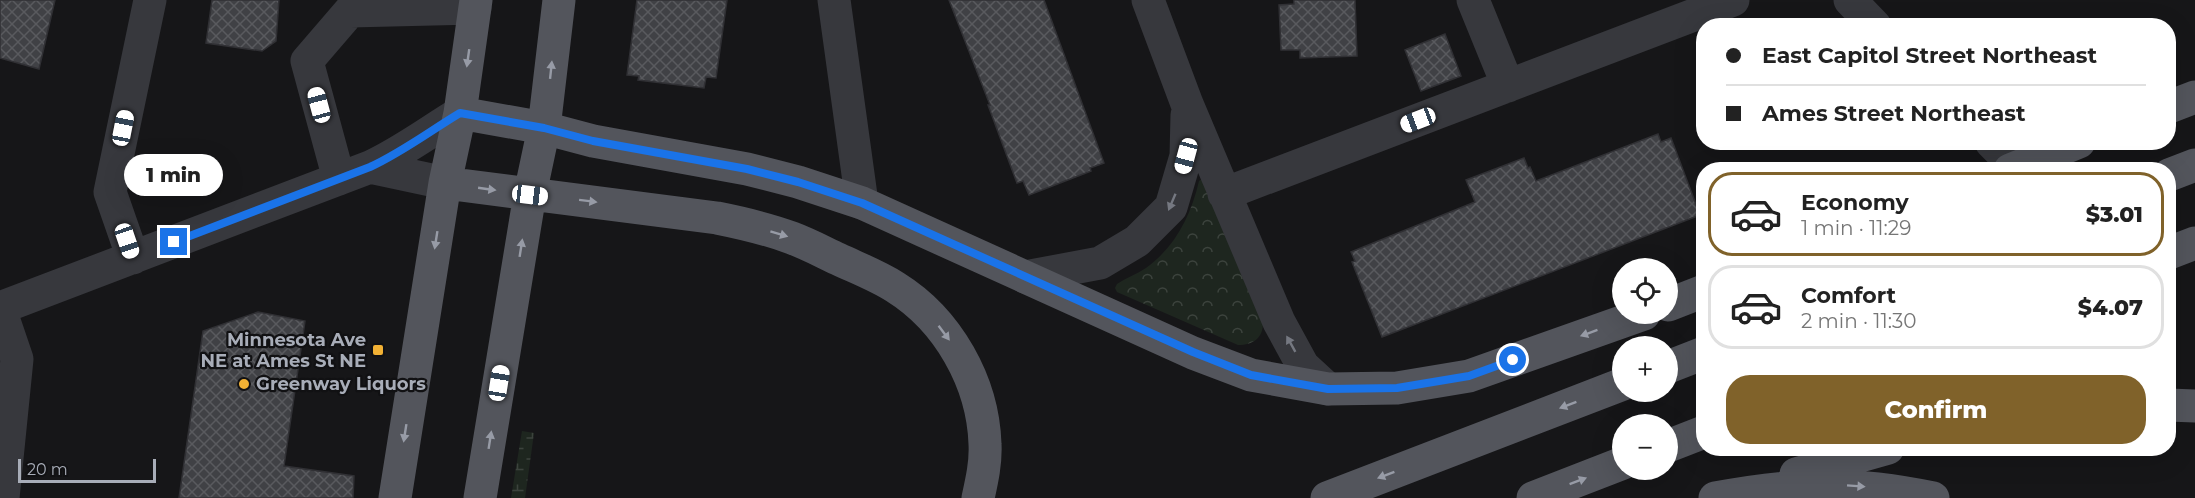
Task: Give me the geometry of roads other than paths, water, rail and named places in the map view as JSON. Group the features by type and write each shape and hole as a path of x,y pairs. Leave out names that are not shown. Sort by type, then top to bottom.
{"main road":[{"path":"480,498 530,195 544,128 559,0"},
{"path":"395,498 445,183 460,113 475,4"},
{"path":"2176,104 2195,97"},
{"path":"460,113 544,128 593,141 747,169 798,182 862,203 1193,352 1251,375 1328,389 1397,388 1469,376 1616,324"},
{"path":"2028,162 2059,150"},
{"path":"2176,172 2195,165"},
{"path":"445,183 717,218 746,224 792,238 895,287 921,306 943,330 961,357 974,386 985,444 984,473 978,498"},
{"path":"2176,250 2195,243"},
{"path":"1678,301 1696,294"},
{"path":"1678,363 1696,356"},
{"path":"1327,498 1612,388"},
{"path":"2176,405 2195,406"},
{"path":"1678,442 1696,435"},
{"path":"1713,498 1860,456"},
{"path":"1533,498 1612,468"},
{"path":"1713,498 1764,489 1828,485 1869,487 1933,498"}],"street":[{"path":"133,258 110,192 150,0"},
{"path":"834,0 862,203"},
{"path":"1148,0 1187,104 1279,322 1303,366 1328,389"},
{"path":"1473,0 1508,86"},
{"path":"1224,194 1733,0"},
{"path":"1850,0 1867,18"},
{"path":"339,179 307,61 350,11 475,4"},
{"path":"1025,277 1100,263 1137,241 1171,207 1186,156 1187,104"},
{"path":"3,498 17,359 0,309 370,167 392,157 414,140 460,113"},
{"path":"1998,150 2008,162"},
{"path":"370,167 445,183"}],"place":[{"name":"Minnesota Ave NE at Ames St NE","path":"378,350"},
{"name":"Greenway Liquors","path":"244,384"}]}
